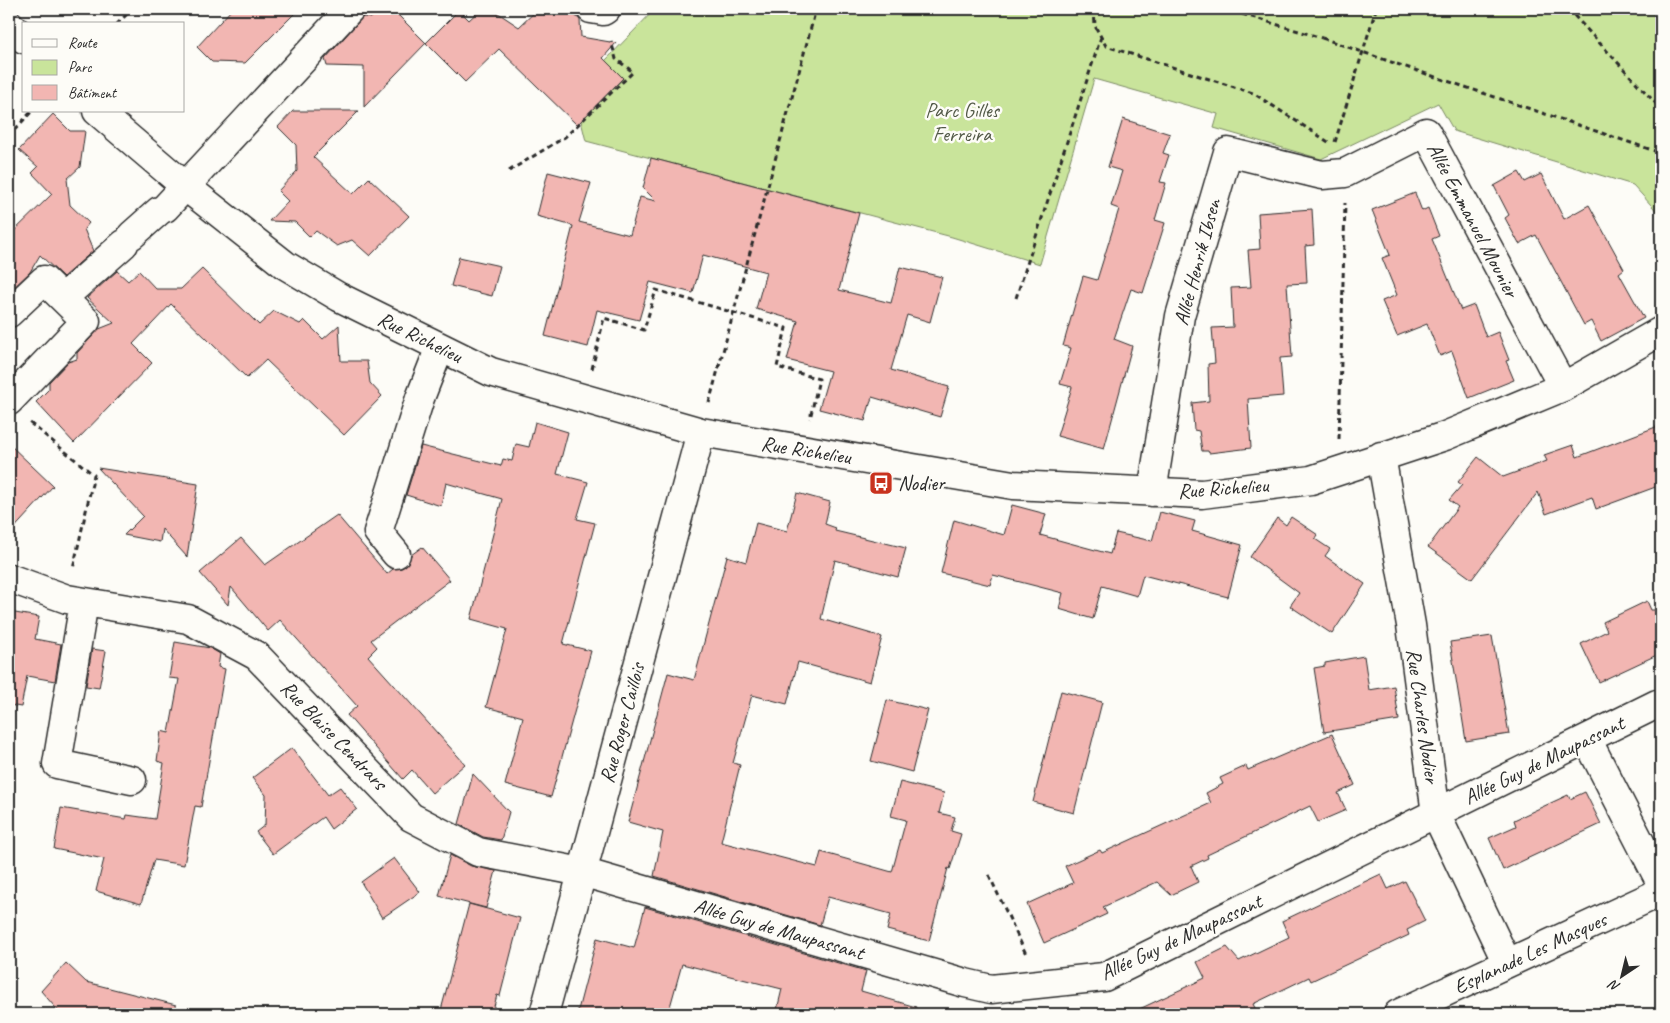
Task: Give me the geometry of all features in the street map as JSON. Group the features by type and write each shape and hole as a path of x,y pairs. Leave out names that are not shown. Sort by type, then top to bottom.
{"street":[{"path":"64,297 162,210 350,9"},
{"path":"9,24 22,37"},
{"name":"Rue Richelieu","path":"98,112 185,186 285,265 311,282 491,372 701,432 1013,485 1202,494 1311,480 1445,436 1563,387 1661,331"},
{"name":"Allée Emmanuel Mounier","path":"1345,173 1426,132 1563,387"},
{"name":"Allée Henrik Ibsen","path":"1152,492 1180,316 1228,152 1322,175 1345,173"},
{"path":"9,313 44,280 64,297 86,321 16,410"},
{"path":"396,554 378,532 420,398 440,347"},
{"name":"Rue Roger Caillois","path":"544,1014 701,432"},
{"name":"Rue Charles Nodier","path":"1381,456 1411,625 1436,814 1507,963"},
{"name":"Rue Blaise Cendrars","path":"9,578 76,601 188,619 257,656 411,817 478,852 582,872"},
{"path":"76,601 57,764 132,780"},
{"name":"Allée Guy de Maupassant","path":"582,872 964,983 991,989 1104,977 1657,704 1661,704"},
{"path":"1587,739 1661,882"},
{"name":"Esplanade Les Masques","path":"1398,1014 1661,892"}],"path":[{"path":"119,22 132,9"},
{"path":"701,432 816,9"},
{"path":"1094,9 1095,26 1106,46 1253,93 1334,146 1376,9"},
{"path":"1225,9 1322,38 1661,152"},
{"path":"1568,9 1661,109"},
{"path":"509,171 565,137 633,72 616,59 600,10"},
{"path":"1016,298 1101,37"},
{"path":"9,136 31,112"},
{"path":"1338,472 1345,173"},
{"path":"584,399 604,318 644,330 656,290 786,328 777,367 819,379 804,449"},
{"path":"16,410 94,475 76,601"},
{"path":"989,875 1041,984"}],"green space":[{"name":"Parc Gilles Ferreira","path":"655,9 1661,9 1661,216 1633,185 1454,131 1438,103 1321,159 1214,128 1218,114 1094,79 1040,264 952,237 586,141 581,121 623,79 605,61"}],"building":[{"path":"232,9 299,9 245,63 212,62 197,47"},
{"path":"380,9 392,9 426,43 364,107 364,67 327,66 325,59 363,17 371,18"},
{"path":"481,9 492,9 519,27 538,9 542,13 547,9 568,9 580,20 581,37 616,43 603,58 623,78 577,125 499,49 465,82 426,43 459,10 469,20"},
{"path":"293,111 359,111 313,157 353,194 369,178 409,216 370,256 352,240 337,246 316,231 310,237 295,222 269,221 288,201 278,191 297,171 296,145 278,127"},
{"path":"53,114 70,131 85,131 80,167 67,179 70,205 89,223 84,229 93,251 63,277 40,255 30,272 9,292 9,236 52,194 32,173 38,167 19,150"},
{"path":"1123,119 1170,134 1163,153 1169,155 1160,182 1166,183 1155,220 1165,223 1143,293 1131,289 1114,339 1132,346 1104,449 1057,436 1072,387 1060,384 1071,348 1063,346 1083,276 1097,280 1119,209 1111,206 1122,171 1108,167"},
{"path":"651,158 859,213 839,290 891,303 900,267 942,277 930,322 907,315 891,370 949,387 940,417 872,397 865,421 819,409 830,371 787,360 798,321 756,309 766,272 703,255 693,293 650,282 639,320 597,310 588,347 545,336 573,226 537,216 548,172 591,183 579,222 630,235 640,197 656,201 643,188"},
{"path":"1519,172 1525,182 1541,174 1564,219 1589,205 1624,269 1619,273 1644,318 1601,341 1591,321 1584,325 1536,235 1519,244 1505,218 1509,215 1494,186"},
{"path":"1415,193 1422,211 1428,208 1439,236 1432,239 1461,310 1474,305 1486,337 1498,332 1509,360 1506,361 1514,380 1469,398 1452,351 1440,356 1427,324 1397,336 1382,301 1397,295 1382,258 1390,255 1372,210"},
{"path":"1312,209 1314,245 1305,246 1307,283 1287,284 1292,357 1280,358 1283,396 1248,399 1251,448 1209,453 1208,451 1202,451 1199,431 1194,430 1192,403 1209,401 1208,364 1215,363 1212,328 1233,327 1231,288 1251,287 1248,250 1260,249 1258,213"},
{"path":"459,257 500,266 492,296 451,286"},
{"path":"202,269 259,325 274,311 300,324 304,320 323,339 339,325 341,361 367,361 370,383 382,396 344,435 266,360 247,378 171,304 133,344 152,363 74,443 36,402 49,389 49,382 68,362 77,359 77,353 99,329 114,323 87,298 117,271 128,281 139,271 156,289 181,289"},
{"path":"535,422 568,432 557,474 588,482 577,519 595,523 563,644 591,651 551,797 505,785 523,717 486,707 507,629 471,619 502,499 446,483 441,506 406,495 421,446 501,466 503,459 512,461 516,444 529,447"},
{"path":"1661,425 1661,485 1596,509 1592,497 1546,514 1538,492 1472,579 1428,547 1458,507 1449,500 1462,485 1458,482 1478,457 1503,477 1547,461 1544,455 1573,445 1577,457"},
{"path":"9,444 53,486 9,534"},
{"path":"98,468 198,484 187,557 162,529 160,542 124,535 143,516"},
{"path":"797,493 830,502 825,524 836,528 835,531 906,548 898,577 835,560 821,619 882,637 870,682 798,662 787,704 752,695 733,763 740,765 721,842 817,867 821,852 892,872 906,820 891,816 900,782 944,793 939,813 955,817 951,831 961,834 950,869 948,868 929,941 887,930 891,914 828,897 820,925 654,876 663,832 628,822 668,673 694,680 727,556 746,562 756,523 787,531"},
{"path":"1012,505 1046,514 1040,535 1110,554 1116,533 1152,541 1160,512 1195,521 1192,531 1242,545 1228,597 1143,575 1137,596 1102,586 1093,619 1059,609 1063,593 993,575 990,585 941,573 954,520 1004,535"},
{"path":"337,515 387,574 393,569 405,566 411,555 422,547 450,580 371,640 377,647 368,656 465,764 432,793 412,770 403,779 347,715 357,706 280,620 268,631 231,587 228,605 200,573 241,538 265,565"},
{"path":"1291,517 1318,535 1315,539 1330,549 1325,556 1365,584 1332,634 1290,606 1299,593 1250,557 1277,518 1286,525"},
{"path":"1647,601 1651,610 1661,610 1661,653 1599,682 1581,644 1607,631 1603,622"},
{"path":"9,612 39,617 35,639 61,644 55,681 27,676 21,707 9,705"},
{"path":"1492,636 1509,734 1466,741 1450,642"},
{"path":"175,642 210,648 220,654 218,667 225,669 201,807 195,806 184,865 154,860 141,904 96,891 104,859 54,849 61,808 126,819 127,815 155,819 164,763 157,761 161,731 169,733 179,679 169,678"},
{"path":"92,649 106,651 99,688 86,686"},
{"path":"1364,656 1369,690 1394,686 1399,720 1324,732 1314,668 1325,666 1325,663"},
{"path":"1061,691 1102,702 1074,813 1033,802"},
{"path":"887,700 928,710 912,772 871,761"},
{"path":"1332,734 1355,785 1338,793 1346,810 1318,822 1310,806 1207,855 1208,858 1191,866 1198,882 1171,895 1157,882 1103,907 1107,914 1044,943 1027,904 1073,883 1065,866 1100,850 1102,853 1211,803 1206,793 1223,784 1220,778 1246,766 1248,770"},
{"path":"292,748 328,795 340,787 357,809 331,829 323,817 273,854 256,832 265,825 266,795 252,778"},
{"path":"473,774 509,812 501,840 483,837 459,824"},
{"path":"1585,792 1601,824 1503,870 1489,838 1516,826 1514,820 1568,795 1570,799"},
{"path":"450,855 471,866 496,871 486,908 439,896"},
{"path":"394,858 420,892 382,918 361,882"},
{"path":"1381,874 1388,889 1405,881 1425,921 1407,930 1409,935 1311,981 1309,977 1253,1004 1258,1014 1129,1014 1205,978 1197,962 1227,947 1239,961 1289,937 1282,921"},
{"path":"469,904 520,918 500,996 497,995 492,1014 440,1014"},
{"path":"645,907 866,971 861,991 916,1007 915,1014 776,1014 782,989 682,964 668,1014 577,1014 597,938 634,948"},
{"path":"66,963 86,982 176,1005 175,1014 61,1014 41,991"}],"place":[{"name":"Nodier","path":"881,483"}]}
